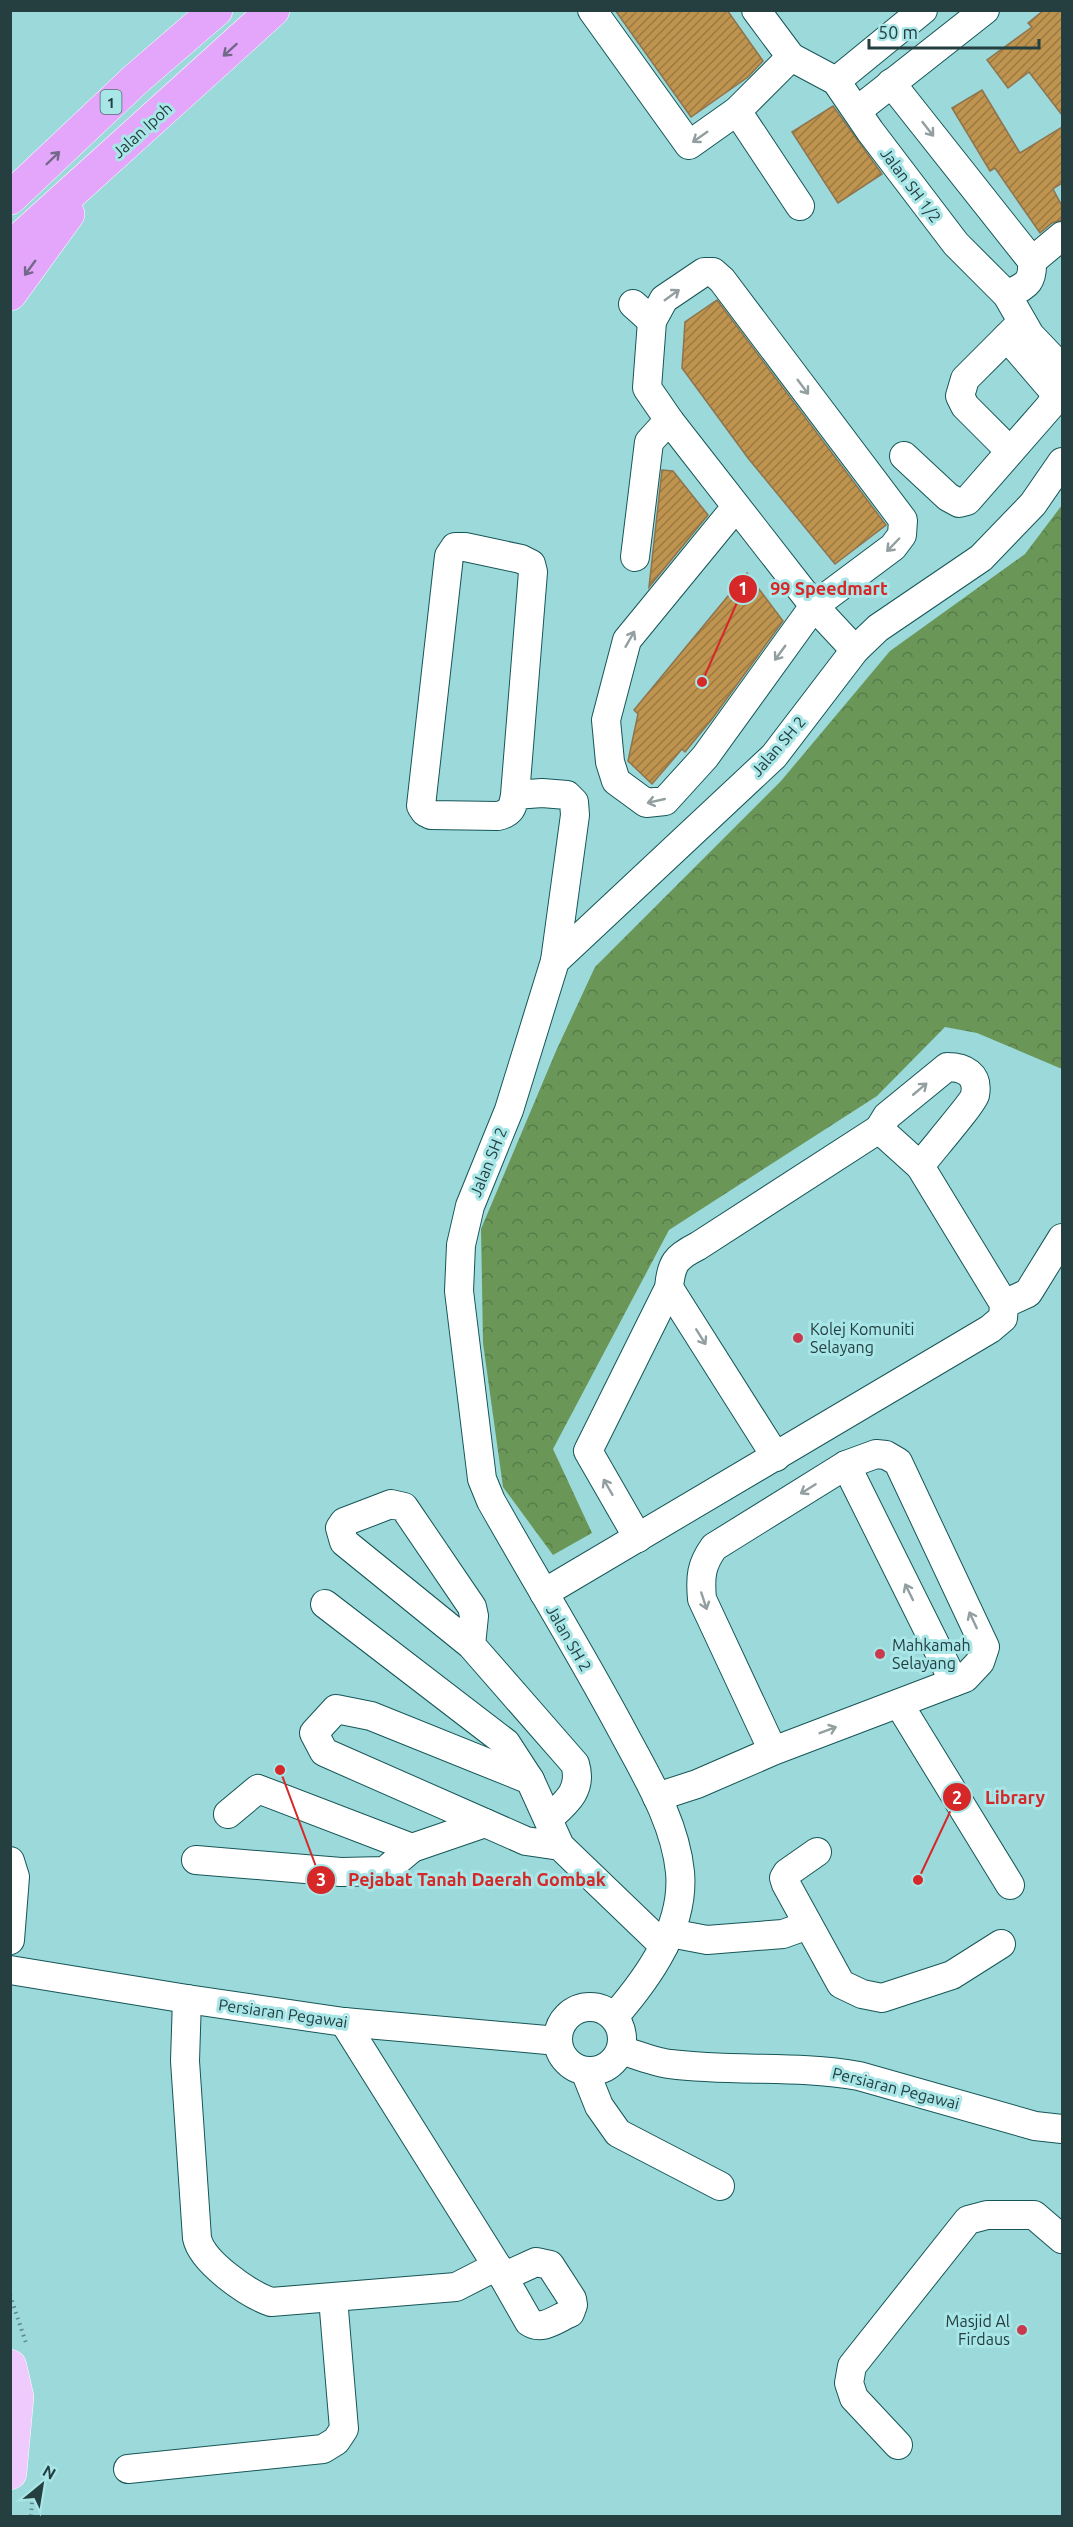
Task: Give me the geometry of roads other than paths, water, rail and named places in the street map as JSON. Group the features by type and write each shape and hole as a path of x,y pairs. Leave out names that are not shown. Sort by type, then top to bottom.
{"highway":[{"path":"10,168 70,112 188,10"},
{"name":"1","path":"10,198 136,79 216,10"},
{"name":"Jalan Ipoh","path":"10,248 273,10"},
{"path":"10,294 100,168"}],"main road":[{"path":"10,2366 17,2397 10,2473"}],"street":[{"path":"592,10 689,145 737,111 791,57"},
{"name":"Jalan SH 1/2","path":"756,10 791,57 836,81 858,110 870,131 956,244 1007,296 1014,329 1030,335 1062,365"},
{"path":"858,110 985,10"},
{"path":"836,81 913,14"},
{"path":"891,83 1032,261 1033,275 1027,285 1007,296"},
{"path":"737,111 800,206"},
{"path":"1032,261 1062,236"},
{"path":"736,507 627,640 606,720 609,762 616,781 646,803 665,801 705,757 814,606 893,547 902,535 903,520 729,289 713,272 704,272 643,312 647,388 669,420 814,606 855,650"},
{"path":"904,456 948,497 959,503 967,501 1050,406 1056,394 1014,329 965,379 960,396 965,406 1010,451"},
{"path":"635,557 649,442 669,420"},
{"name":"Jalan SH 2","path":"614,2017 631,1997 667,1940 677,1907 680,1873 671,1834 657,1797 610,1708 491,1501 482,1479 459,1291 461,1245 470,1206 509,1110 555,961 774,756 855,650 878,628 981,558 1033,504 1062,462"},
{"path":"455,547 521,559 531,564 533,572 515,795 513,807 507,814 498,816 431,815 421,806 449,556 455,547"},
{"path":"515,795 542,793 567,795 574,802 575,815 555,961"},
{"path":"638,1538 588,1451 669,1288 671,1269 682,1254 698,1246 879,1129 887,1116 947,1067 958,1067 969,1072 975,1080 975,1096 920,1166"},
{"path":"544,1593 990,1329 1003,1318 1004,1304 920,1166 879,1129"},
{"path":"1004,1304 1028,1293 1062,1238"},
{"path":"669,1288 776,1457"},
{"path":"657,1797 697,1784 773,1751 965,1678 980,1662 985,1647 898,1462 886,1455 876,1454 846,1465 714,1547 705,1559 700,1577 702,1599 773,1751"},
{"path":"846,1465 954,1682"},
{"path":"471,1645 474,1616 472,1607 404,1507 391,1504 344,1522 340,1528 344,1542 471,1645 575,1764 578,1774 573,1793 548,1819"},
{"path":"325,1605 506,1743 530,1780 560,1846 667,1940 707,1940 783,1934 808,1925"},
{"path":"899,1704 1010,1885"},
{"path":"530,1780 371,1716 336,1709 315,1733 324,1752 526,1841 560,1846"},
{"path":"228,1814 258,1789 412,1848"},
{"path":"196,1860 341,1872 385,1871 412,1848 485,1823"},
{"path":"817,1852 787,1873 784,1878 841,1984 862,1994 882,1998 952,1975 1001,1944"},
{"path":"10,1861 15,1877 10,1940"},
{"name":"Persiaran Pegawai","path":"10,1970 344,2022 558,2041"},
{"path":"187,1999 185,2061 199,2248 206,2256 255,2297 271,2302 456,2287 500,2272 344,2022"},
{"path":"582,2008 604,2010 614,2017 621,2027 623,2038 616,2060 597,2071 575,2068 560,2052 558,2041 559,2030 564,2020 582,2008"},
{"name":"Persiaran Pegawai","path":"621,2050 668,2064 840,2072 885,2082 1035,2126 1062,2129"},
{"path":"585,2071 599,2106 618,2133 720,2186"},
{"path":"898,2445 854,2398 849,2383 852,2366 968,2220 987,2215 1034,2215 1062,2239"},
{"path":"128,2469 323,2449 336,2441 345,2429 333,2298"}],"place":[{"name":"99 Speedmart","path":"702,682"},
{"name":"Kolej Komuniti Selayang","path":"798,1338"},
{"name":"Mahkamah Selayang","path":"880,1654"},
{"name":"Pejabat Tanah Daerah Gombak","path":"280,1770"},
{"name":"Library","path":"918,1880"},
{"name":"Masjid Al Firdaus","path":"1022,2330"}]}
